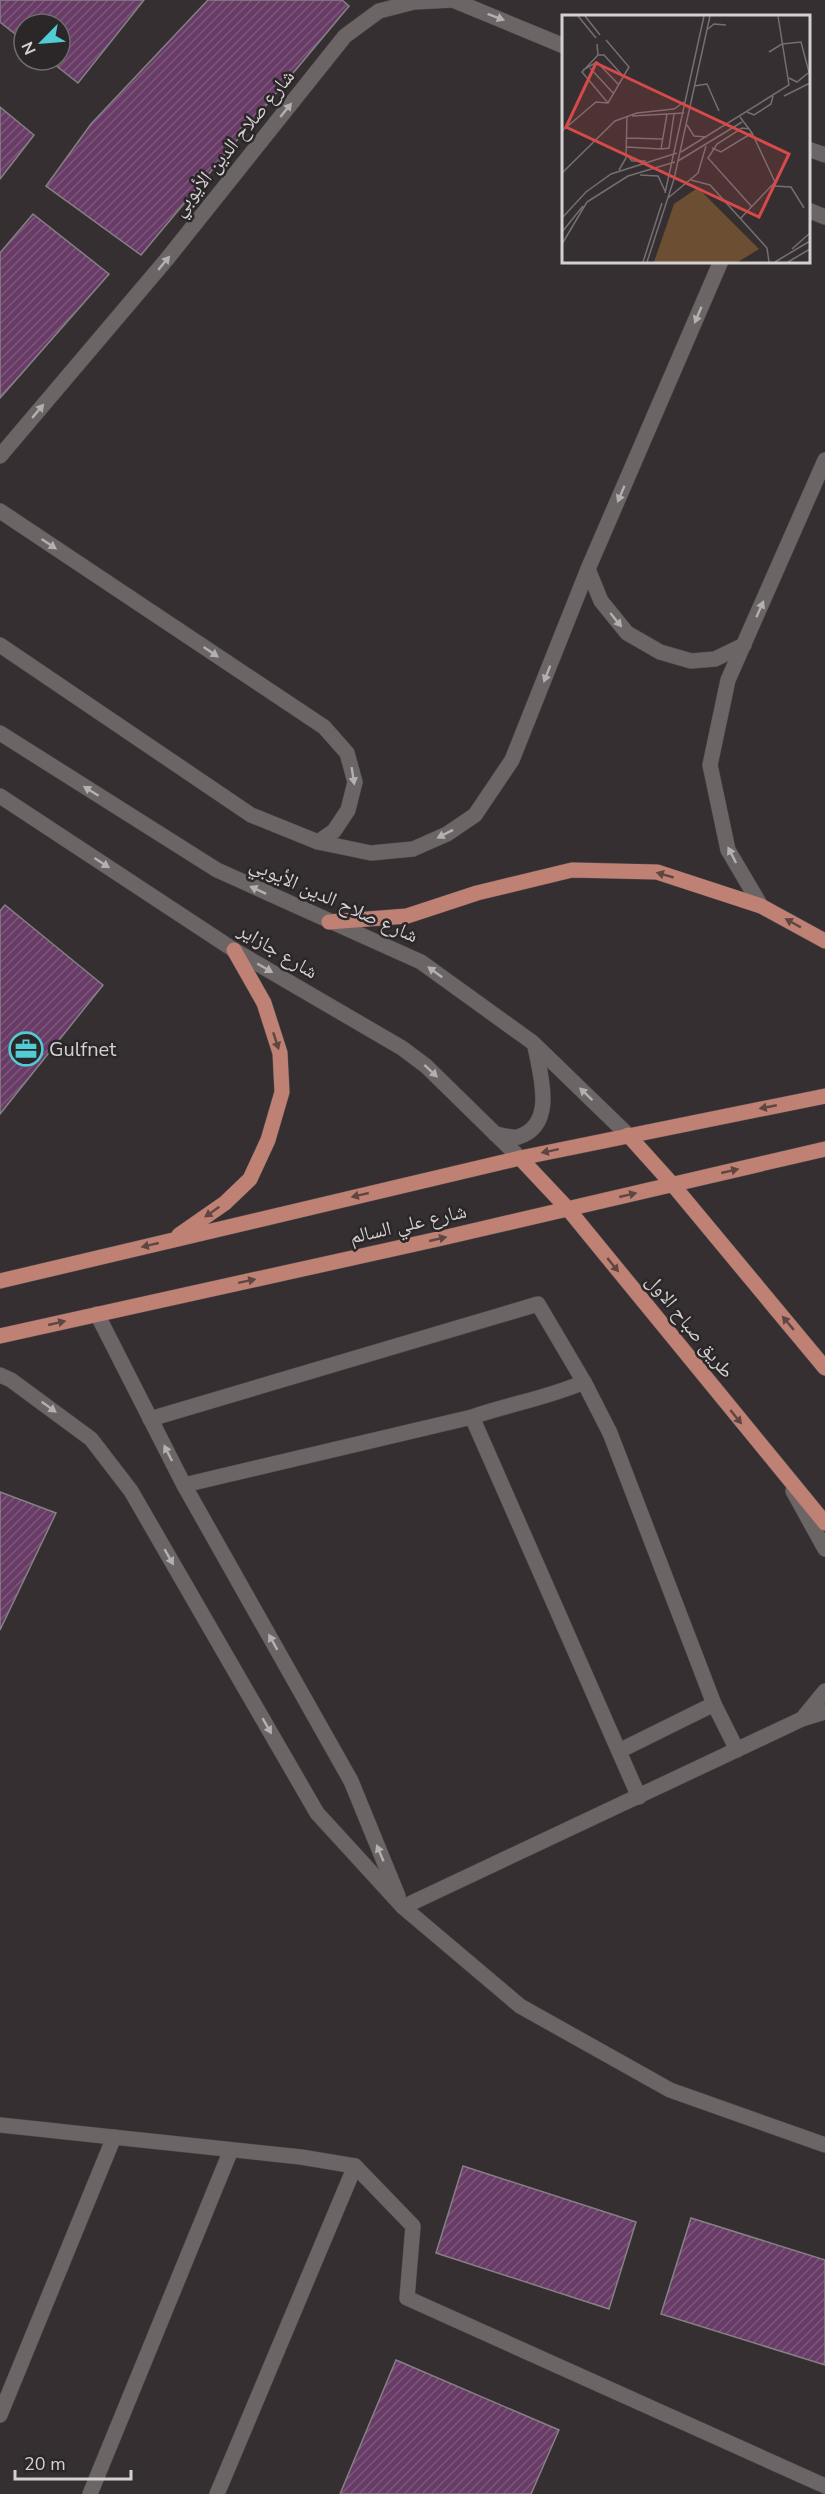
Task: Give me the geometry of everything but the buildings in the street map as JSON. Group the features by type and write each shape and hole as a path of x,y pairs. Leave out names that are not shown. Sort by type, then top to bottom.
{"main road":[{"path":"329,922 407,916 477,893 572,870 657,872 761,906 825,941"},
{"path":"172,1240 225,1203 250,1179 268,1140 282,1092 280,1053 264,1003 234,950"},
{"name":"شارع علي السالم","path":"0,1281 520,1158 825,1096"},
{"path":"628,1135 673,1185 825,1368"},
{"name":"شارع علي السالم","path":"0,1336 825,1149"},
{"name":"طريق صباح الاول","path":"520,1158 568,1209 825,1523"}],"street":[{"name":"شارع صلاح الدين الأيوبي","path":"0,456 167,259 345,36 379,11 413,1 453,0 562,45"},
{"path":"810,150 825,155"},
{"path":"810,211 825,217"},
{"path":"0,645 251,815 318,842 371,853 413,849 447,834 475,815 512,760 588,569 721,262"},
{"path":"761,906 728,850 710,765 728,680 825,460"},
{"path":"0,511 324,727 347,753 355,782 348,810 334,831 318,842"},
{"path":"588,569 601,601 627,633 660,652 691,661 715,659 744,645"},
{"name":"شارع صلاح الدين الأيوبي","path":"0,733 217,870 421,962 536,1046 628,1135"},
{"name":"شارع جازاير","path":"0,796 234,950 402,1048 426,1066 520,1158"},
{"path":"495,1134 517,1137 535,1127 542,1115 543,1088 536,1046"},
{"path":"150,1419 538,1304 584,1382 610,1433 714,1704 737,1750"},
{"path":"97,1314 184,1485 351,1781 403,1907"},
{"path":"0,1375 11,1380 91,1439 131,1491 316,1813 403,1907 520,2006 670,2090 825,2145"},
{"path":"184,1485 472,1417 503,1406 560,1393 584,1382"},
{"path":"472,1417 639,1797"},
{"path":"788,1480 825,1549"},
{"path":"802,1719 825,1691"},
{"path":"619,1751 714,1704"},
{"path":"403,1907 802,1719 825,1712"},
{"path":"2,2129 114,2137 301,2157 356,2166 413,2226 407,2298 825,2486"},
{"path":"0,2415 114,2137"},
{"path":"90,2494 231,2150"},
{"path":"217,2494 356,2166"}],"place":[{"name":"Gulfnet","path":"26,1049"}]}
